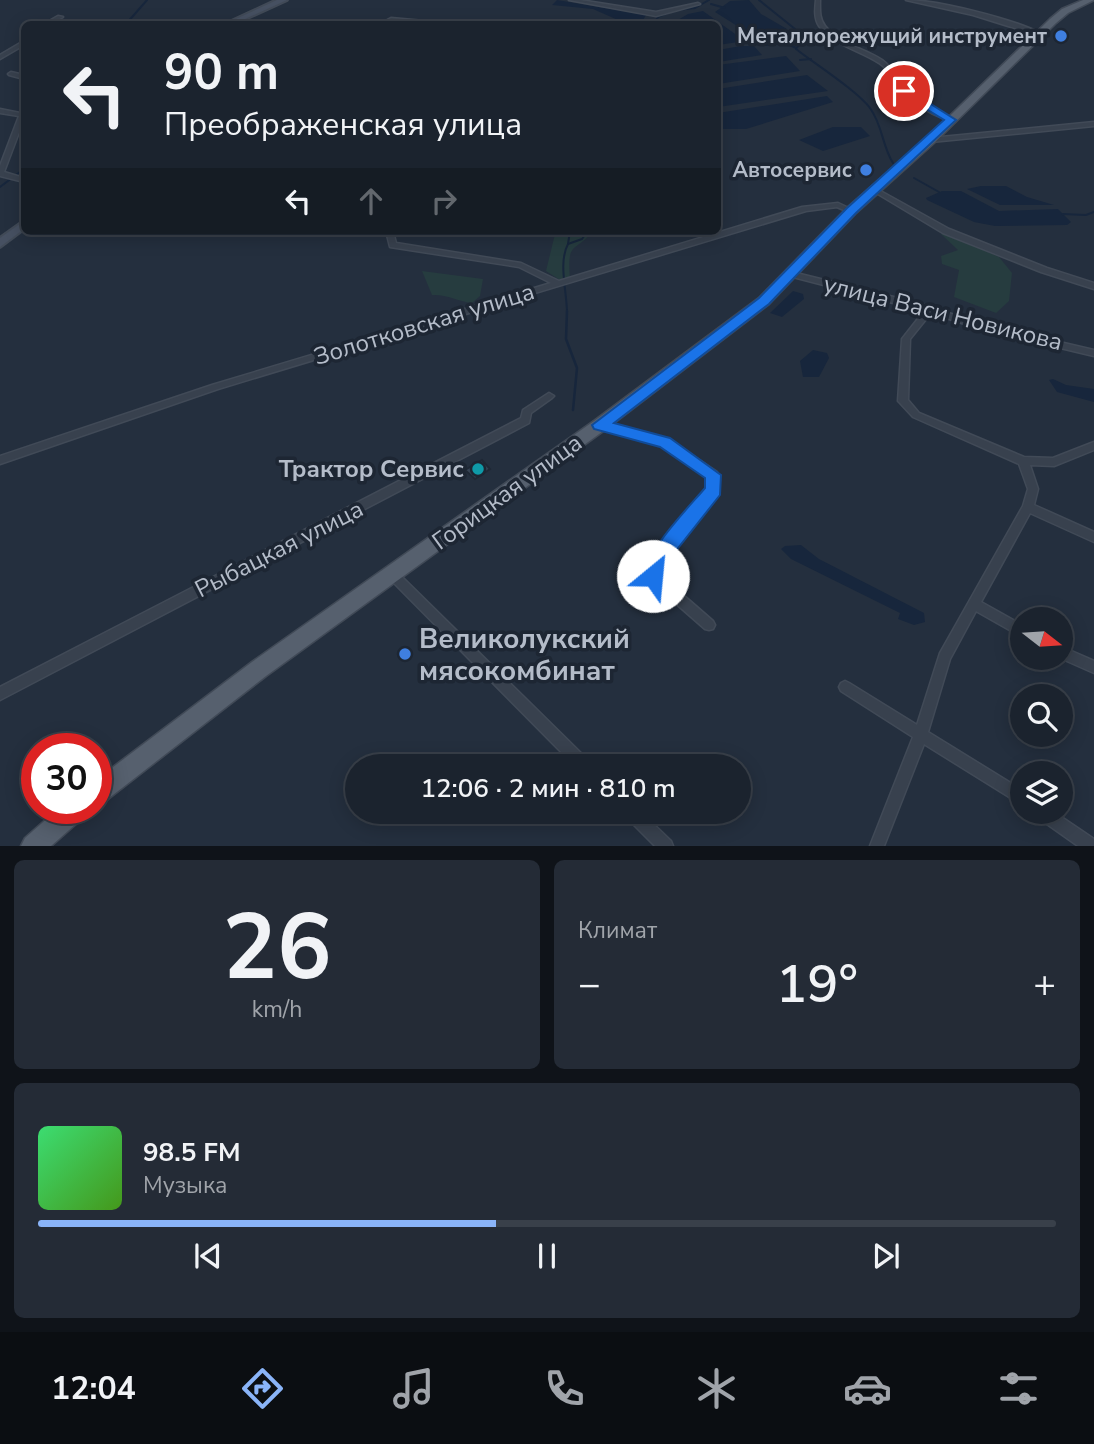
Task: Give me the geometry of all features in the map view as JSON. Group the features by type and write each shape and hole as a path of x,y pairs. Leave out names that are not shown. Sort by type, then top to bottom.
{"main road":[{"path":"236,21 284,0"},
{"name":"Горицкая улица","path":"112,782 259,670 600,425 764,301 852,211 931,140 1039,34 1065,11 1090,0"},
{"path":"0,244 21,226"},
{"path":"33,845 59,824"}],"street":[{"path":"570,0 656,14 698,4"},
{"path":"818,0 815,12 818,22 853,50 889,68 904,91 951,120"},
{"path":"908,0 972,10 1018,24 1039,34"},
{"path":"53,21 60,17"},
{"path":"0,57 21,46"},
{"path":"11,74 21,76"},
{"path":"0,111 21,113"},
{"path":"18,178 1,174 3,155 16,140 21,123"},
{"path":"931,140 1094,124"},
{"path":"875,190 946,231 1044,270 1094,286"},
{"name":"Золотковская улица","path":"721,234 805,209 838,205 852,211"},
{"path":"390,235 393,245 521,265 563,282"},
{"name":"Золотковская улица","path":"0,460 215,387 719,235"},
{"name":"улица Васи Новикова","path":"792,274 1094,353"},
{"path":"928,311 906,339 903,401 926,420 1023,461 1054,462 1094,446"},
{"name":"Рыбацкая улица","path":"0,694 526,420 526,412 549,396"},
{"path":"600,425 665,442 713,475 713,490 655,564 653,576 709,625"},
{"path":"877,845 920,734 944,657 1028,507 1033,489 1023,461"},
{"path":"1028,507 1094,537"},
{"path":"392,574 572,754"},
{"path":"975,604 1010,624"},
{"path":"1073,658 1094,667"},
{"path":"845,687 1010,790"},
{"path":"644,824 666,845"},
{"path":"1060,824 1091,845"}],"green space":[{"path":"946,233 999,257 1012,273 1009,301 996,313 954,297 959,270 942,264 941,256 958,250 941,234"},
{"path":"555,235 589,235 571,253 570,279 560,280 546,271"},
{"path":"422,271 483,279 480,296 472,303 432,295"}],"water":[{"path":"557,0 646,15 643,21 620,21 593,9 552,5"},
{"path":"749,0 761,14 787,29 750,34 715,12 730,1"},
{"path":"703,11 717,21 676,21 688,14"},
{"path":"721,24 745,41 721,45"},
{"path":"754,46 762,55 721,62 721,49"},
{"path":"786,56 800,71 721,84 721,65"},
{"path":"807,75 828,91 721,107 721,89"},
{"path":"827,96 833,102 746,129 721,129 721,113"},
{"path":"833,127 861,127 870,136 823,151 799,140"},
{"path":"1006,186 1027,197 1054,205 1000,205 967,189"},
{"path":"942,191 961,191 999,211 1058,209 1071,222 1067,225 995,226 974,222 927,200 926,198"},
{"path":"793,291 803,294 804,299 782,317 770,313"},
{"path":"813,350 827,353 829,358 819,377 803,377 800,361"},
{"path":"1049,380 1066,385 1094,389 1094,402 1057,392"},
{"path":"801,545 819,559 924,613 925,622 914,625 898,619 900,613 791,559 781,549 785,546"}],"building":[{"name":"Трактор Сервис","path":"482,460 490,469 475,479 465,470"}],"waterway":[{"path":"129,21 147,0"},
{"path":"676,10 695,8 709,0"},
{"path":"759,0 795,29 800,44 796,49 810,59"},
{"path":"711,4 725,8"},
{"path":"656,21 669,12"},
{"path":"771,35 796,48"},
{"path":"755,37 785,43"},
{"path":"766,45 782,43"},
{"path":"800,60 810,59"},
{"path":"810,59 845,85 870,108 893,163"},
{"path":"0,187 21,171"},
{"path":"914,178 939,192"},
{"path":"1062,214 1086,215 1094,212"},
{"path":"568,244 569,235"},
{"path":"568,244 582,239 585,235"},
{"path":"567,312 563,268 568,244"},
{"path":"567,312 566,339 577,368 573,410"}],"place":[{"name":"Металлорежущий инструмент","path":"1061,36"},
{"name":"Автосервис","path":"866,170"},
{"name":"Трактор Сервис","path":"478,469"},
{"name":"Великолукский мясокомбинат","path":"405,654"}],"route":[{"path":"653,576 655,564 713,490 713,475 665,442 600,425 764,301 852,211 951,120 904,91"}]}
